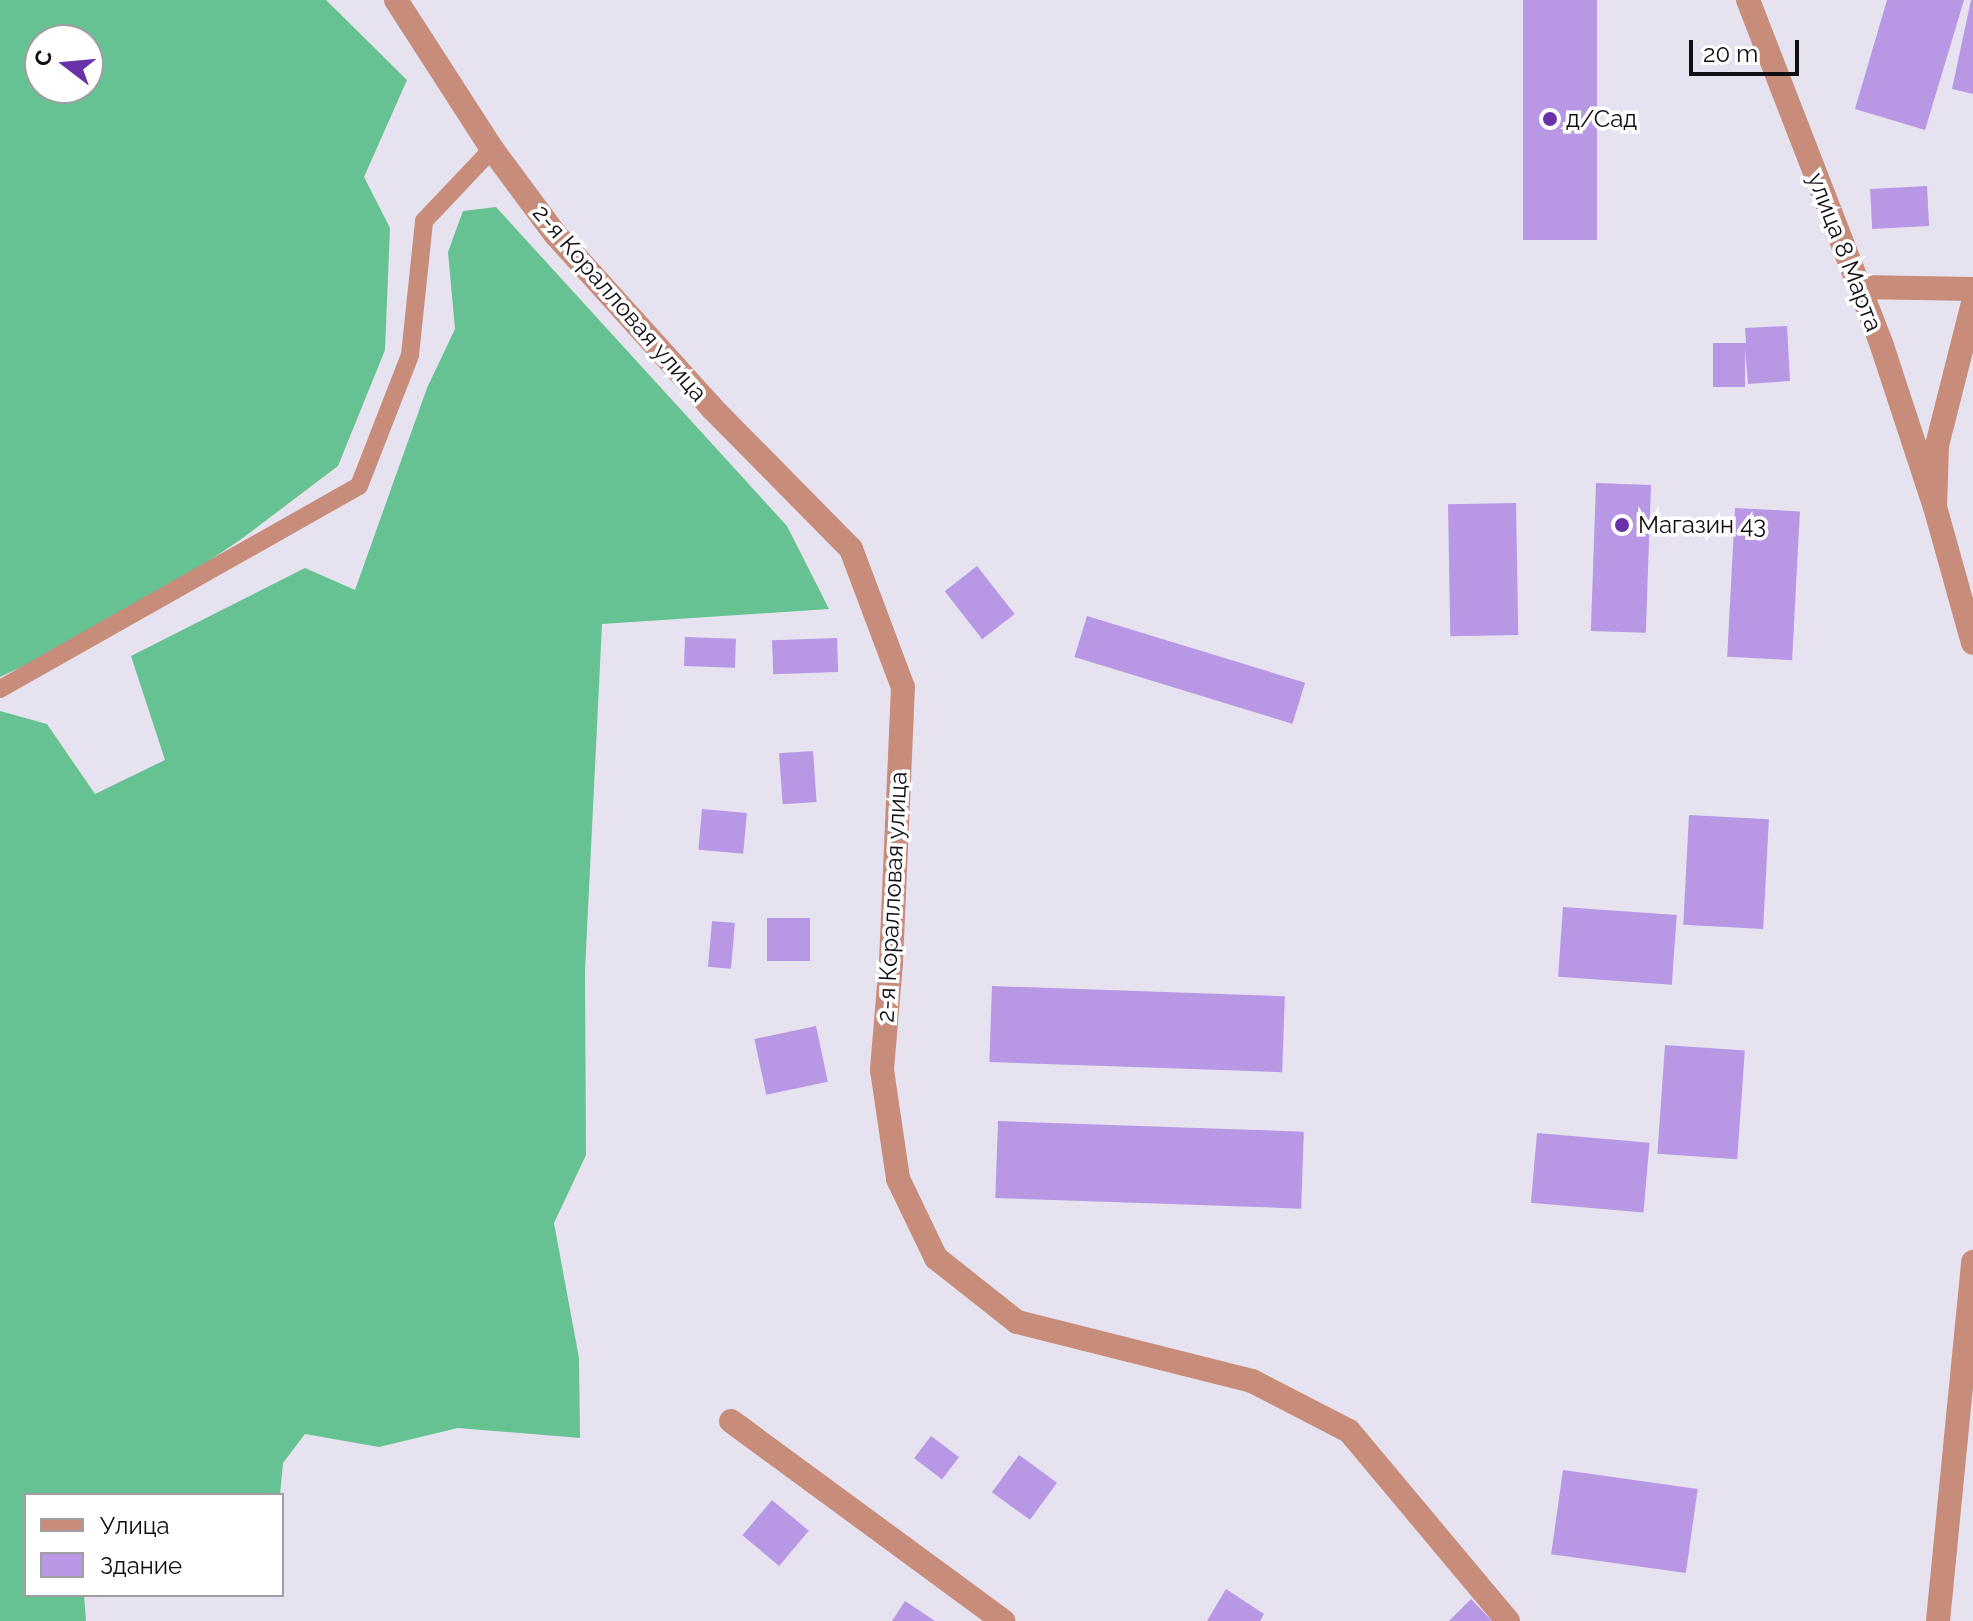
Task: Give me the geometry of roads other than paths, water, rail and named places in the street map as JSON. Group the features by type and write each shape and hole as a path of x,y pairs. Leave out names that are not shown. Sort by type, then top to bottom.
{"street":[{"name":"2-я Коралловая улица","path":"396,0 492,149 555,234 712,408 851,549 903,687 891,962 882,1070 898,1179 936,1258 1017,1322 1252,1381 1349,1431 1508,1621"},
{"name":"улица 8 Марта","path":"1748,0 1859,287 1935,507"},
{"path":"1859,287 1973,289"},
{"path":"1973,303 1937,445 1935,507 1973,643"},
{"path":"1938,1621 1973,1262"},
{"path":"731,1421 1003,1621"}],"lane":[{"path":"0,689 359,486 410,355 424,221 492,149"}],"place":[{"name":"д/Сад","path":"1550,119"},
{"name":"Магазин 43","path":"1622,525"}]}
